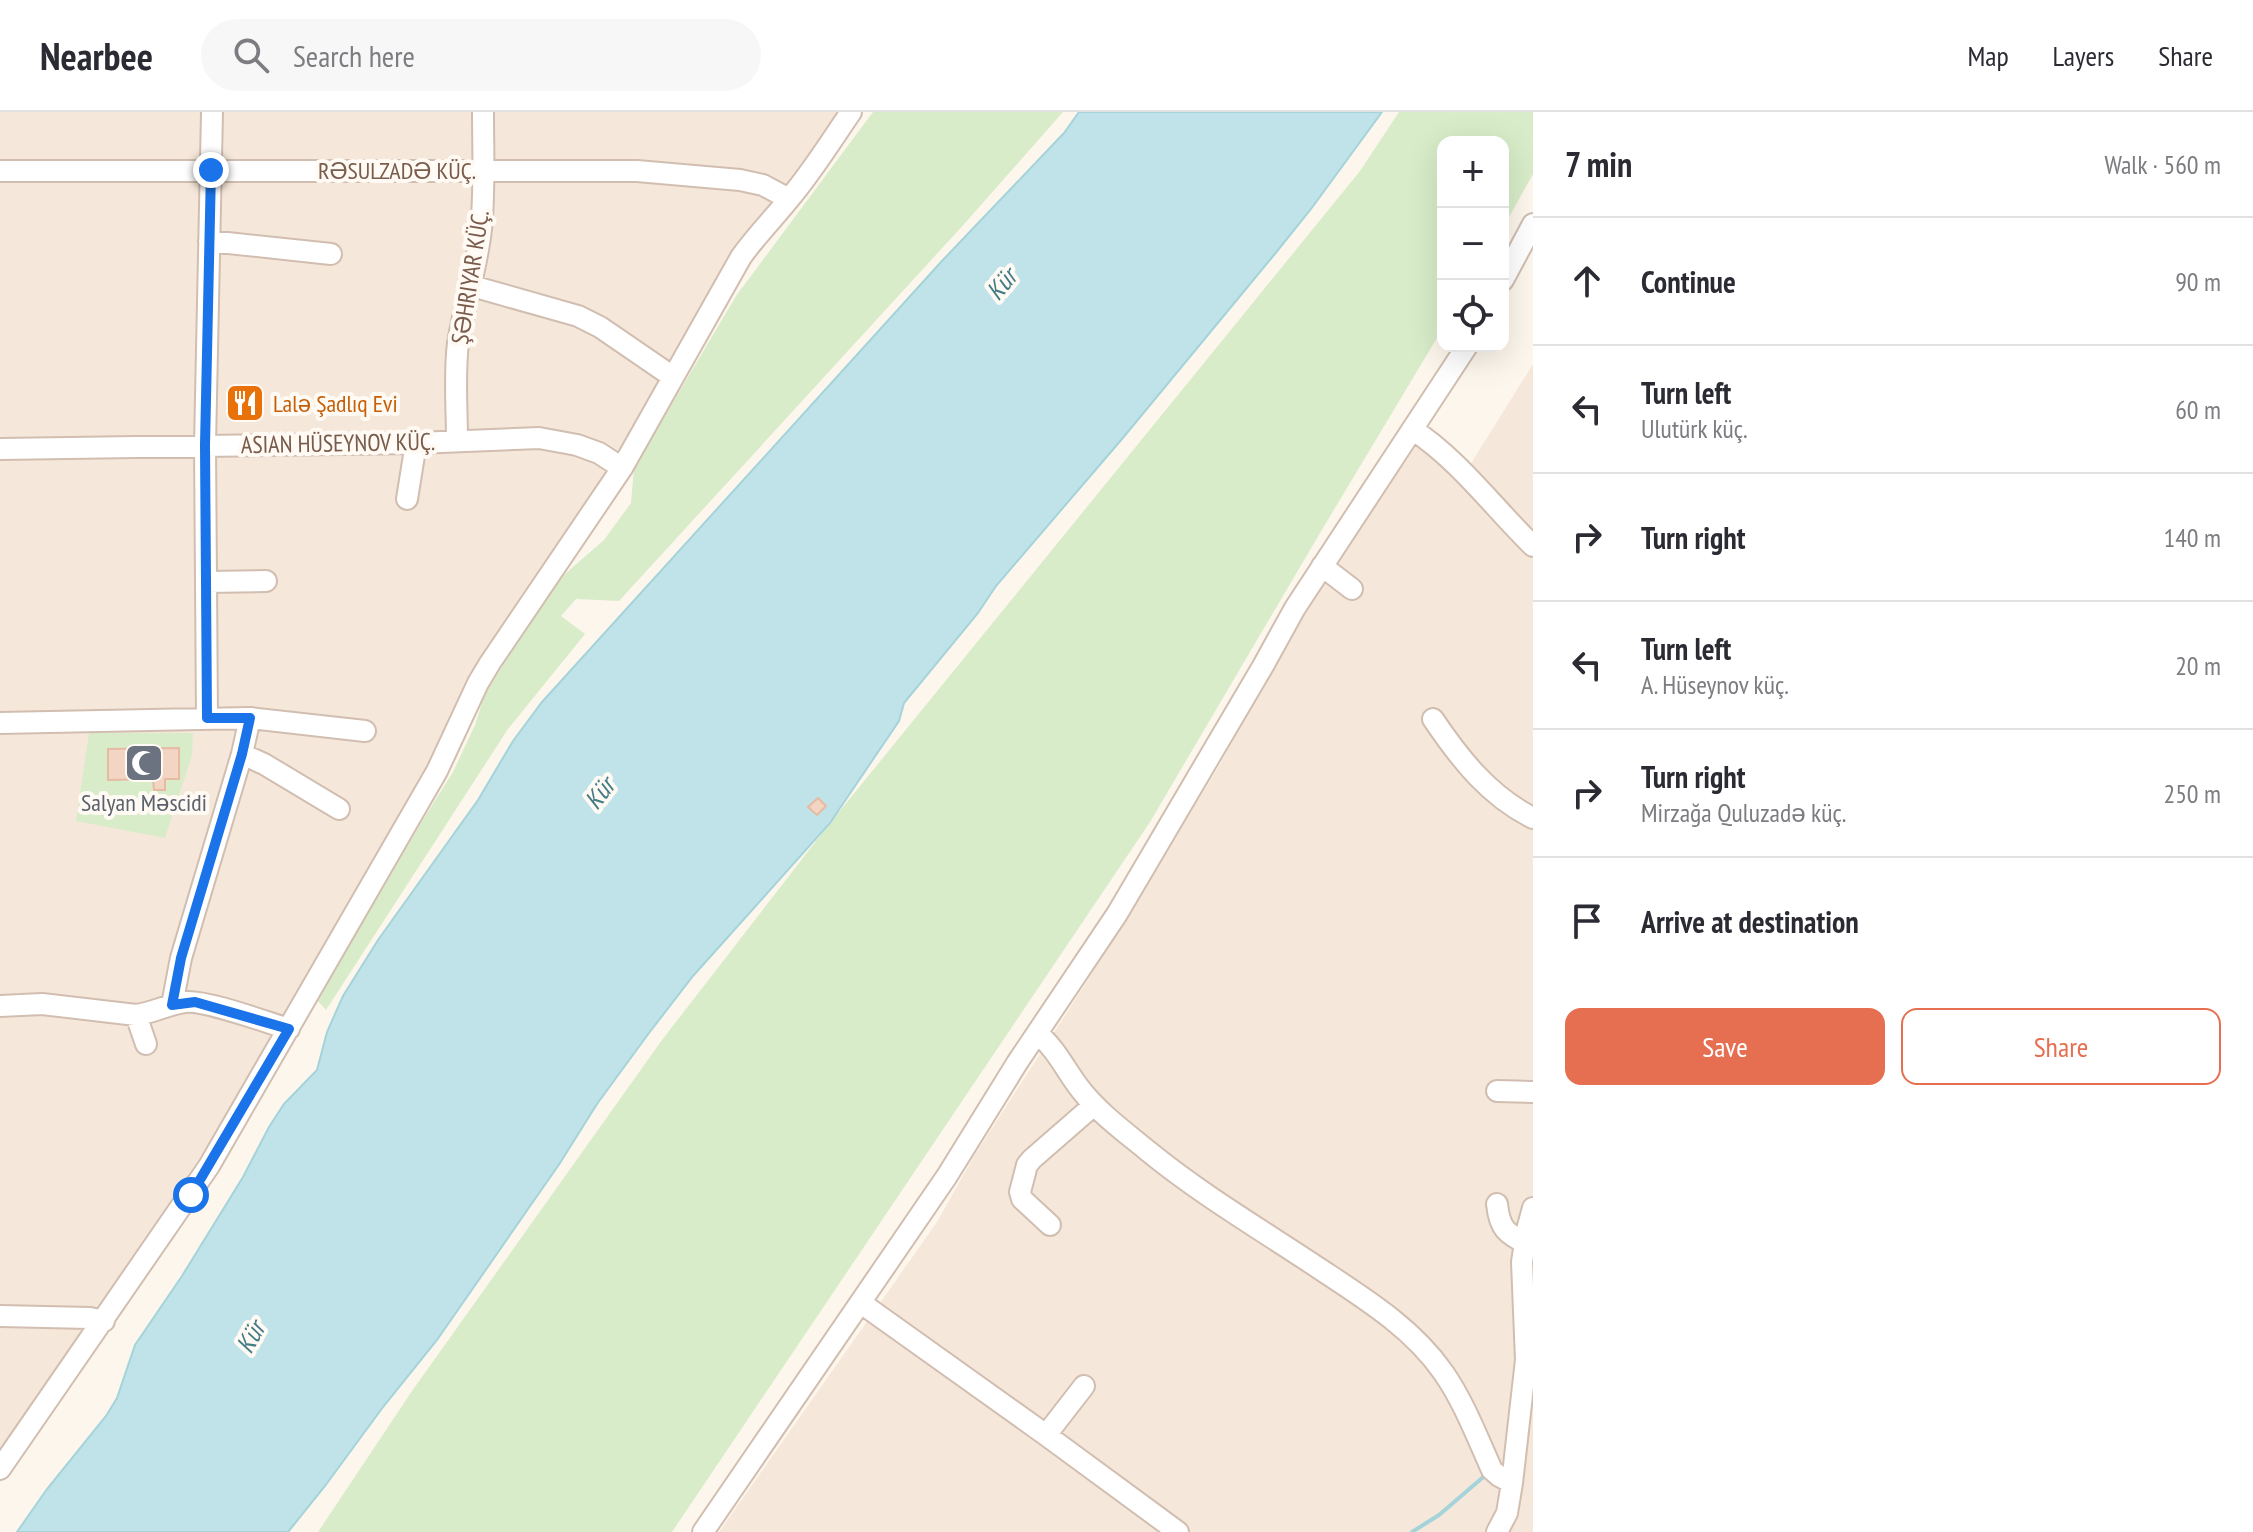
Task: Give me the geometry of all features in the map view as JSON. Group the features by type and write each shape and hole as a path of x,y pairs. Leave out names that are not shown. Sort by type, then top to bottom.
{"street":[{"path":"207,718 205,445 212,112"},
{"name":"ŞƏHRIYAR KÜÇ.","path":"457,441 458,342 472,286 481,229 483,112"},
{"path":"0,1469 191,1195 437,771 478,683 622,468 741,257 759,231 789,199 851,112"},
{"name":"RƏSULZADƏ KÜÇ.","path":"0,171 624,171 740,180 763,185 789,199"},
{"path":"1509,269 1533,224"},
{"path":"209,241 331,254"},
{"path":"472,286 578,316 600,327 673,377"},
{"path":"703,1532 947,1176 1117,914 1295,608 1463,352"},
{"path":"1413,430 1472,483 1533,546"},
{"name":"ASIAN HÜSEYNOV KÜÇ.","path":"0,449 416,443 539,438 558,440 599,453 622,468"},
{"path":"407,499 416,443"},
{"path":"1322,566 1352,589"},
{"path":"206,582 266,581"},
{"path":"172,1005 181,958 250,718"},
{"path":"0,723 250,718 365,731"},
{"path":"1433,719 1479,779 1502,800 1533,818"},
{"path":"242,754 339,809"},
{"path":"0,1006 42,1004 136,1015 195,1002 289,1029"},
{"path":"136,1015 146,1044"},
{"path":"1037,1033 1053,1049 1094,1105 1180,1176 1391,1318 1420,1345 1443,1371 1459,1397 1492,1470 1512,1483"},
{"path":"1497,1091 1533,1092"},
{"path":"1050,1225 1022,1199 1020,1192 1027,1165 1094,1105"},
{"path":"1497,1204 1499,1222 1505,1231 1529,1245"},
{"path":"1497,1532 1507,1513 1526,1360 1522,1262 1529,1245 1533,1208"},
{"path":"861,1303 1178,1532"},
{"path":"0,1316 104,1321"},
{"path":"1046,1435 1084,1386"}],"shaded area":[{"path":"0,112 839,112 791,179 741,238 604,477 523,600 469,674 449,726 400,821 241,1095 79,1341 0,1453"},
{"path":"1533,364 1533,1532 719,1532 937,1222 974,1156 1084,986 1219,766 1320,588 1416,446 1460,481"}],"green space":[{"path":"873,112 1063,112 619,601 576,599 561,616 585,634 508,729 326,1010 317,1000 453,772 475,725 484,696 540,606 565,574 604,540 631,503 634,468 736,296"},
{"path":"1399,112 1533,112 1533,174 1509,217 1509,136 1437,136 1437,338 1150,822 672,1532 318,1532 412,1391 662,1040 830,823 1360,171"},
{"path":"89,733 193,733 192,755 165,838 76,821"}],"water":[{"name":"Kür","path":"1079,112 1382,112 1274,255 996,586 978,613 904,703 899,721 830,823 693,976 649,1033 597,1104 560,1163 437,1340 288,1532 17,1532 106,1416 117,1398 135,1345 182,1276 284,1104 317,1070 327,1032 343,996 378,940 478,800 513,741 542,702 941,262 1064,133"}],"building":[{"path":"179,748 179,779 165,779 165,790 154,790 153,779 108,780 108,749"},
{"path":"818,798 826,806 817,815 808,807"}],"waterway":[{"path":"1412,1532 1439,1515 1488,1473"}],"place":[{"name":"Lalə Şadlıq Evi","path":"245,403"},
{"name":"Salyan Məscidi","path":"144,763"}],"route":[{"path":"191,1195 289,1029 195,1002 172,1005 181,958 250,718 207,718 205,445 211,170"}]}
